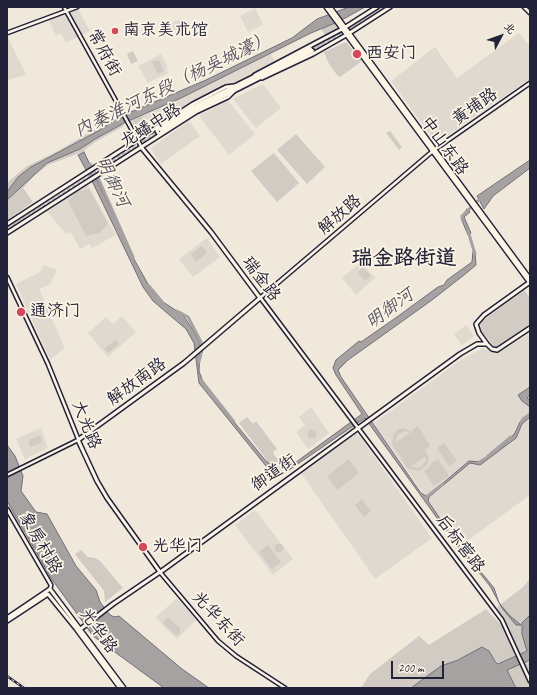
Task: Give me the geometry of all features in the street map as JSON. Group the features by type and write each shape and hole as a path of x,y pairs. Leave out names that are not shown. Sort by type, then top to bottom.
{"highway":[{"path":"161,130 194,107 249,83 311,50 250,78 235,88"}],"main road":[{"path":"326,7 332,13"},
{"path":"330,7 332,13"},
{"path":"250,78 343,28 377,7"},
{"path":"249,83 279,71 328,46 390,7"},
{"name":"中山东路","path":"332,13 530,282"},
{"path":"367,14 364,19 371,19"},
{"path":"323,38 328,42 328,46"},
{"name":"龙蟠中路","path":"7,234 141,147 161,130 193,104 226,87 235,88 230,96 161,130 137,140 8,223"},
{"path":"127,147 131,153"},
{"path":"8,223 8,227 13,230"},
{"path":"530,282 478,321 476,327 487,344 492,349 499,350 530,328"},
{"path":"184,363 226,327"},
{"path":"481,336 477,344 487,344"},
{"name":"御道街","path":"80,630 113,604 160,572 477,344"},
{"path":"141,547 160,572"},
{"path":"7,618 50,589"},
{"name":"光华路","path":"50,589 124,688"},
{"path":"7,621 48,594 80,630"},
{"name":"光华路","path":"80,630 120,688"}],"street":[{"name":"常府街","path":"64,7 129,123"},
{"path":"7,33 77,7"},
{"path":"524,7 530,13"},
{"name":"黄埔路","path":"433,151 530,84"},
{"name":"瑞金路","path":"129,123 141,147 211,232 359,428"},
{"name":"解放路","path":"260,298 433,151"},
{"name":"大光路","path":"7,277 48,364 78,440 97,481 141,547"},
{"path":"226,327 260,298"},
{"name":"解放南路","path":"7,475 78,440 184,363 206,344"},
{"name":"后标营路","path":"359,428 502,620 530,681"},
{"name":"象房村路","path":"7,509 51,585 50,589"},
{"name":"光华东街","path":"160,572 218,641 236,656 285,688"}],"shaded area":[{"path":"77,7 90,31 66,43 61,33 56,36 48,18"},
{"path":"349,7 365,7 340,21 311,33 181,98 126,122 80,149 47,163 7,200 7,192 18,177 31,167 100,130 119,117 206,80 292,38 317,19"},
{"path":"255,8 263,25 248,32 240,16"},
{"path":"181,19 185,28 178,31 177,29 172,31 169,24"},
{"path":"335,23 339,30 326,37 321,28"},
{"path":"519,33 530,47 530,79 436,143 391,81 435,47 457,78"},
{"path":"7,35 26,75 7,80"},
{"path":"324,40 326,44 314,52 311,45"},
{"path":"346,42 362,61 340,77 329,64 324,52"},
{"path":"133,51 138,61 131,64 127,54"},
{"path":"161,54 168,68 166,69 168,73 148,83 138,66"},
{"path":"271,54 276,63 226,87 140,137 128,127 126,122 181,98"},
{"path":"159,60 164,71 158,74 152,61"},
{"path":"263,84 281,108 256,128 233,99"},
{"path":"228,101 255,134 229,155 200,117 200,115"},
{"path":"119,115 119,117 100,130 42,161 7,192 7,185 9,181 27,166 58,151"},
{"path":"142,115 150,129 142,134 132,120"},
{"path":"189,121 200,136 161,164 151,149 152,147"},
{"path":"123,123 124,126 95,142 82,152 48,165 34,176 23,188 33,202 7,220 7,200 47,163 80,149"},
{"path":"390,131 402,147 399,150 386,133"},
{"path":"296,134 325,167 307,184 277,150"},
{"path":"84,152 135,261 153,293 160,300 183,315 199,341 199,371 204,385 265,460 277,470 288,468 362,414 336,375 333,368 336,360 359,341 361,342 438,287 444,285 447,280 472,262 473,251 475,251 476,265 432,300 348,360 338,370 341,377 416,486 421,493 426,496 469,461 480,462 507,442 515,433 520,422 530,414 530,417 522,424 516,438 480,465 470,463 429,497 428,501 454,539 494,588 499,602 490,586 450,536 365,418 286,472 276,474 270,471 199,383 194,343 186,329 153,301 143,287 78,155"},
{"path":"274,153 299,183 277,202 251,171"},
{"path":"530,160 530,168 493,196 484,209 477,196"},
{"path":"88,185 116,235 92,248 89,244 80,249 71,232 66,234 47,212 72,193"},
{"path":"89,189 108,224 99,233 86,236 68,201 76,192"},
{"path":"467,209 470,212 464,217 471,233 468,235 461,218"},
{"path":"207,238 220,257 193,277 179,259"},
{"path":"202,246 207,253 196,262 191,254"},
{"path":"361,262 375,278 356,295 342,278"},
{"path":"44,265 57,270 50,284 39,289 65,348 50,360 16,284 40,272"},
{"path":"363,267 371,276 365,281 358,272"},
{"path":"524,290 530,298 530,324 502,345 495,347 482,332 480,323"},
{"path":"122,316 136,332 108,357 88,333 106,317 113,324"},
{"path":"466,325 474,336 462,345 454,334"},
{"path":"530,333 530,495 460,546 374,423 462,359 483,348 496,353"},
{"path":"116,339 119,344 108,353 104,349"},
{"path":"530,387 530,395 527,398 530,400 530,407 522,401 518,395"},
{"path":"311,407 329,433 308,449 296,432 305,425 299,417"},
{"path":"247,417 253,424 256,421 277,449 273,452 274,455 279,460 285,459 290,464 281,468 273,466 269,463 239,423"},
{"path":"418,426 430,446 425,450 429,457 427,465 418,471 408,469 392,444 394,433 399,429 404,428 413,433 412,430","holes":["405,431 410,433 395,443 397,435","425,457 426,461 419,468 411,466"]},
{"path":"41,428 48,448 25,459 16,439"},
{"path":"312,429 317,434 312,439 307,434"},
{"path":"356,434 359,435 432,538 375,579 301,473"},
{"path":"38,436 42,438 42,442 31,447 29,445 29,440"},
{"path":"444,443 457,461 449,466 437,448"},
{"path":"7,445 15,456 23,476 21,491 36,512 47,514 76,566 96,590 100,602 109,614 114,617 119,616 182,669 209,688 164,688 93,636 51,578 7,501"},
{"path":"349,459 359,473 337,490 327,476"},
{"path":"438,459 449,476 434,486 424,471 431,466 430,464"},
{"path":"362,499 371,511 364,517 355,505"},
{"path":"255,510 293,559 273,575 235,525"},
{"path":"279,543 284,548 279,553 274,548"},
{"path":"268,545 281,562 272,569 259,552"},
{"path":"81,550 88,557 95,558 100,561 123,588 105,602 104,591 75,554"},
{"path":"530,579 530,681 497,607 522,588"},
{"path":"177,598 196,620 177,639 156,617"},
{"path":"500,604 510,616 521,625 516,625"},
{"path":"486,609 503,627 530,683 530,688 361,688 370,674 419,636 429,645"},
{"path":"530,615 530,660 507,670 516,688 411,688 441,666 458,660 482,647 489,651 498,664 527,651 522,634 522,623"},
{"path":"168,618 180,628 180,634 176,635 164,624 164,620"}],"waterway":[{"name":"明御河","path":"90,164 99,180 133,257"},
{"name":"明御河","path":"463,220 462,216 482,197"},
{"name":"明御河","path":"468,231 475,254"},
{"name":"明御河","path":"149,286 163,303"},
{"name":"明御河","path":"177,311 188,317 201,342 201,346"},
{"name":"明御河","path":"199,362 202,350"},
{"name":"明御河","path":"201,380 234,422"},
{"path":"521,422 530,414"},
{"path":"488,456 511,437"},
{"path":"478,463 486,458"},
{"path":"425,498 443,484"}],"tunnel":[{"path":"345,29 381,7"},
{"path":"312,51 386,7"},
{"path":"310,49 339,32"},
{"path":"111,160 160,129"},
{"path":"7,230 162,131"},
{"path":"7,227 42,204"}],"railway":[{"path":"7,676 24,688"}],"place":[{"name":"南京美术馆","path":"115,31"},
{"name":"西安门","path":"357,54"},
{"name":"通济门","path":"21,312"},
{"name":"光华门","path":"143,547"}],"district":[{"name":"瑞金路街道","path":"404,258"}],"water label":[{"name":"内秦淮河东段（杨吴城濠）","path":"173,85"}]}
